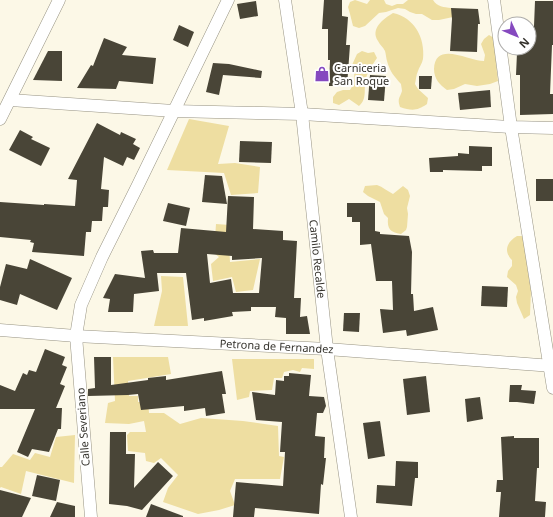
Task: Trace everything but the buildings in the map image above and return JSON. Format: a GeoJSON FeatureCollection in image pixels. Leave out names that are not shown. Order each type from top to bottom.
{"type":"FeatureCollection","features":[{"type":"Feature","properties":{"kind":"street"},"geometry":{"type":"LineString","coordinates":[[0,119],[59,0]]}},
{"type":"Feature","properties":{"kind":"street","name":"Calle Severiano"},"geometry":{"type":"LineString","coordinates":[[90,517],[76,336],[81,305],[102,257],[228,0]]}},
{"type":"Feature","properties":{"kind":"street","name":"Camilo Recalde"},"geometry":{"type":"LineString","coordinates":[[285,0],[302,114],[327,349],[351,517]]}},
{"type":"Feature","properties":{"kind":"street"},"geometry":{"type":"LineString","coordinates":[[494,0],[511,127],[552,366],[553,388]]}},
{"type":"Feature","properties":{"kind":"street"},"geometry":{"type":"LineString","coordinates":[[10,100],[174,111],[302,114],[511,127],[553,128]]}},
{"type":"Feature","properties":{"kind":"street","name":"Petrona de Fernandez"},"geometry":{"type":"LineString","coordinates":[[0,330],[76,336],[327,349],[552,366]]}},
{"type":"Feature","properties":{"kind":"shaded area"},"geometry":{"type":"Polygon","coordinates":[[[355,0],[367,4],[370,0],[384,0],[386,4],[392,6],[403,4],[408,0],[433,0],[443,7],[451,8],[453,17],[432,20],[422,14],[416,14],[405,9],[398,8],[379,13],[365,26],[359,28],[353,26],[348,7],[350,2],[355,0]]]}},
{"type":"Feature","properties":{"kind":"shaded area"},"geometry":{"type":"Polygon","coordinates":[[[393,13],[407,19],[413,24],[422,44],[423,59],[417,73],[415,84],[418,89],[428,98],[427,104],[417,109],[411,110],[400,107],[399,100],[402,91],[401,84],[391,71],[385,51],[376,37],[377,28],[379,25],[385,18],[393,13]]]}},
{"type":"Feature","properties":{"kind":"shaded area"},"geometry":{"type":"Polygon","coordinates":[[[489,35],[494,38],[498,81],[477,86],[465,84],[454,89],[447,90],[442,86],[436,79],[434,73],[436,60],[440,56],[446,54],[454,54],[484,61],[485,55],[481,44],[489,35]]]}},
{"type":"Feature","properties":{"kind":"shaded area"},"geometry":{"type":"Polygon","coordinates":[[[362,51],[368,53],[374,52],[377,58],[367,75],[362,103],[359,106],[349,99],[339,105],[333,103],[333,97],[337,92],[350,90],[352,87],[354,72],[352,65],[357,54],[362,51]]]}},
{"type":"Feature","properties":{"kind":"shaded area"},"geometry":{"type":"Polygon","coordinates":[[[189,119],[229,126],[218,164],[235,163],[260,167],[258,193],[231,195],[224,173],[167,170],[189,119]]]}},
{"type":"Feature","properties":{"kind":"shaded area"},"geometry":{"type":"Polygon","coordinates":[[[377,185],[393,194],[403,186],[408,190],[410,196],[407,208],[407,227],[401,234],[390,229],[388,225],[388,218],[384,214],[380,202],[363,192],[365,186],[377,185]]]}},
{"type":"Feature","properties":{"kind":"shaded area"},"geometry":{"type":"Polygon","coordinates":[[[216,224],[230,225],[228,228],[230,262],[260,259],[253,290],[236,292],[232,277],[213,281],[211,264],[219,257],[214,253],[216,224]]]}},
{"type":"Feature","properties":{"kind":"shaded area"},"geometry":{"type":"Polygon","coordinates":[[[517,236],[523,236],[528,247],[527,265],[531,290],[530,315],[524,319],[517,303],[516,297],[518,291],[516,285],[507,277],[508,271],[512,266],[512,260],[509,257],[507,247],[517,236]]]}},
{"type":"Feature","properties":{"kind":"shaded area"},"geometry":{"type":"Polygon","coordinates":[[[161,276],[183,277],[188,326],[154,326],[162,291],[161,276]]]}},
{"type":"Feature","properties":{"kind":"shaded area"},"geometry":{"type":"Polygon","coordinates":[[[113,357],[168,357],[171,374],[128,381],[129,396],[138,396],[138,402],[148,402],[149,413],[164,413],[180,424],[201,418],[243,421],[278,426],[279,456],[284,457],[280,479],[235,479],[230,491],[235,505],[219,510],[198,514],[163,502],[168,488],[178,475],[161,458],[154,463],[146,461],[145,453],[128,451],[127,435],[130,432],[146,432],[144,421],[129,424],[105,423],[108,403],[115,401],[113,357]]]}},
{"type":"Feature","properties":{"kind":"shaded area"},"geometry":{"type":"Polygon","coordinates":[[[232,359],[314,359],[314,369],[302,368],[300,372],[293,370],[284,372],[282,378],[274,378],[272,390],[250,391],[249,397],[237,400],[232,359]]]}},
{"type":"Feature","properties":{"kind":"shaded area"},"geometry":{"type":"Polygon","coordinates":[[[75,435],[74,483],[26,471],[21,494],[1,487],[0,488],[0,467],[2,467],[13,454],[30,460],[35,453],[50,457],[56,437],[75,435]]]}},
{"type":"Feature","properties":{"kind":"place","name":"Carniceria San Roque"},"geometry":{"type":"Point","coordinates":[322,74]}}]}
